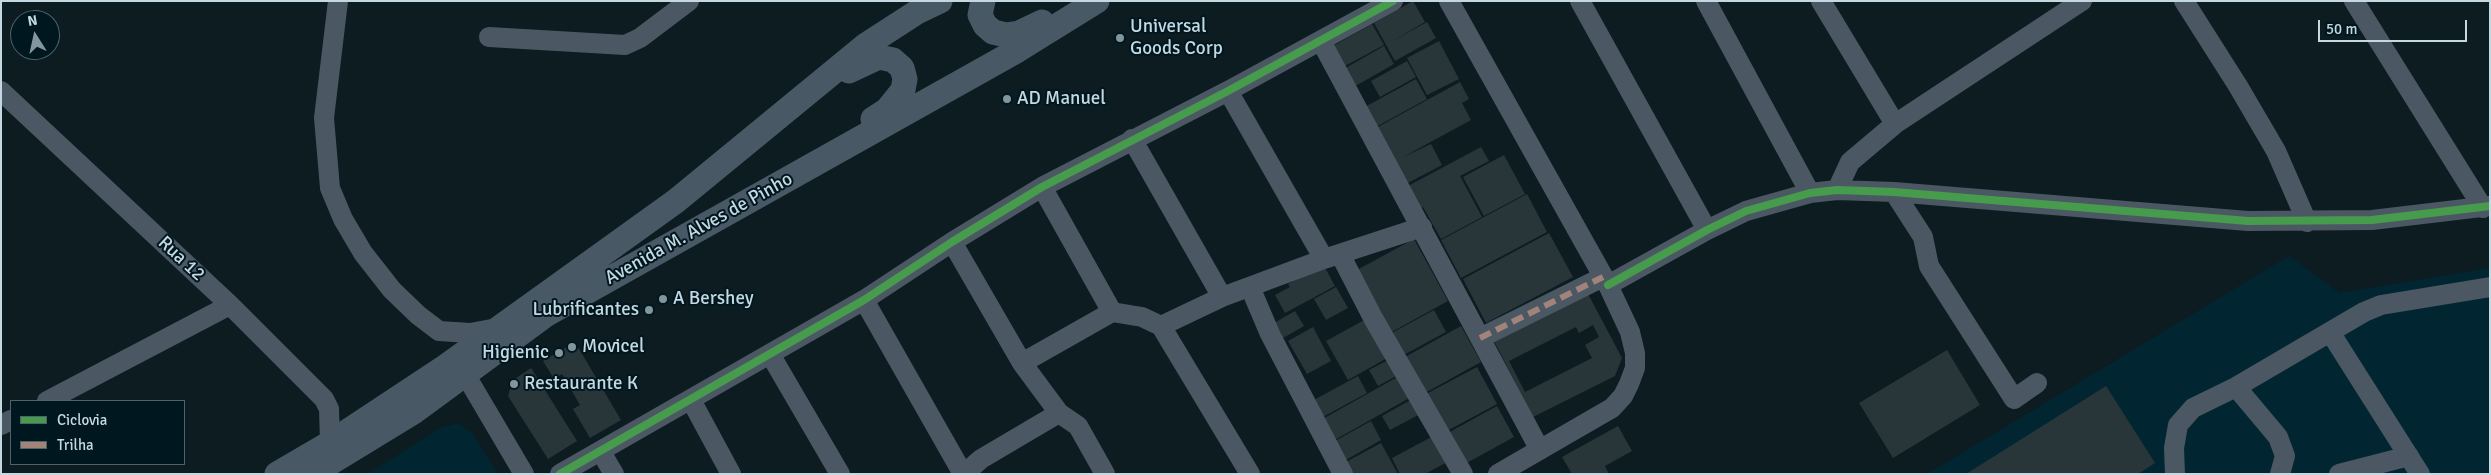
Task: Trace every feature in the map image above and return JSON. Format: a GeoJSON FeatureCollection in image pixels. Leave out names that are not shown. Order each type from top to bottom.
{"type":"FeatureCollection","features":[{"type":"Feature","properties":{"kind":"main road","name":"Avenida M. Alves de Pinho"},"geometry":{"type":"LineString","coordinates":[[278,474],[330,444],[445,367],[676,201],[866,45],[917,12],[940,1]]}},
{"type":"Feature","properties":{"kind":"main road"},"geometry":{"type":"LineString","coordinates":[[983,1],[980,15],[984,25],[994,32],[1006,35],[1019,33],[1084,1]]}},
{"type":"Feature","properties":{"kind":"main road","name":"Avenida M. Alves de Pinho"},"geometry":{"type":"LineString","coordinates":[[312,474],[415,410],[547,314],[1018,50],[1097,1]]}},
{"type":"Feature","properties":{"kind":"main road"},"geometry":{"type":"LineString","coordinates":[[752,140],[864,62],[879,57],[893,60],[902,68],[905,79],[903,90],[887,110],[774,186]]}},
{"type":"Feature","properties":{"kind":"street"},"geometry":{"type":"LineString","coordinates":[[338,1],[324,118],[330,188],[343,219],[363,253],[392,290],[439,331],[470,333],[499,328]]}},
{"type":"Feature","properties":{"kind":"street"},"geometry":{"type":"LineString","coordinates":[[489,36],[625,44],[640,38],[689,1]]}},
{"type":"Feature","properties":{"kind":"street"},"geometry":{"type":"LineString","coordinates":[[560,474],[864,300],[952,242],[1042,187],[1228,91],[1393,1]]}},
{"type":"Feature","properties":{"kind":"street"},"geometry":{"type":"LineString","coordinates":[[1449,1],[1605,281],[1630,332],[1635,353],[1635,368],[1630,384],[1623,396],[1612,408],[1498,474]]}},
{"type":"Feature","properties":{"kind":"street"},"geometry":{"type":"LineString","coordinates":[[1580,1],[1707,230]]}},
{"type":"Feature","properties":{"kind":"street"},"geometry":{"type":"LineString","coordinates":[[1706,1],[1810,193]]}},
{"type":"Feature","properties":{"kind":"street"},"geometry":{"type":"LineString","coordinates":[[1822,1],[1895,124]]}},
{"type":"Feature","properties":{"kind":"street"},"geometry":{"type":"LineString","coordinates":[[1837,190],[1850,162],[1895,124],[2082,1]]}},
{"type":"Feature","properties":{"kind":"street"},"geometry":{"type":"LineString","coordinates":[[2184,1],[2276,151],[2307,222]]}},
{"type":"Feature","properties":{"kind":"street"},"geometry":{"type":"LineString","coordinates":[[1480,338],[1605,281],[1746,212],[1810,193],[1837,190],[1894,192],[2248,221],[2372,220],[2486,207],[2354,1]]}},
{"type":"Feature","properties":{"kind":"street"},"geometry":{"type":"LineString","coordinates":[[1321,41],[1540,450]]}},
{"type":"Feature","properties":{"kind":"street","name":"Rua 12"},"geometry":{"type":"LineString","coordinates":[[1,91],[230,305],[324,399],[329,409],[330,444]]}},
{"type":"Feature","properties":{"kind":"street"},"geometry":{"type":"LineString","coordinates":[[1228,91],[1373,318],[1463,474]]}},
{"type":"Feature","properties":{"kind":"street"},"geometry":{"type":"LineString","coordinates":[[1132,139],[1222,297]]}},
{"type":"Feature","properties":{"kind":"street"},"geometry":{"type":"LineString","coordinates":[[1042,187],[1112,312]]}},
{"type":"Feature","properties":{"kind":"street"},"geometry":{"type":"LineString","coordinates":[[1894,192],[1923,237],[1929,266],[2014,399],[2037,383]]}},
{"type":"Feature","properties":{"kind":"street"},"geometry":{"type":"LineString","coordinates":[[1160,326],[1222,297],[1332,256],[1422,227]]}},
{"type":"Feature","properties":{"kind":"street"},"geometry":{"type":"LineString","coordinates":[[952,242],[1022,363],[1059,412],[1078,426],[1105,474]]}},
{"type":"Feature","properties":{"kind":"street"},"geometry":{"type":"LineString","coordinates":[[1250,287],[1270,334],[1343,474]]}},
{"type":"Feature","properties":{"kind":"street"},"geometry":{"type":"LineString","coordinates":[[2175,474],[2174,448],[2178,425],[2193,408],[2236,387],[2330,332],[2381,305],[2490,287]]}},
{"type":"Feature","properties":{"kind":"street"},"geometry":{"type":"LineString","coordinates":[[864,300],[964,474],[985,466],[1059,412]]}},
{"type":"Feature","properties":{"kind":"street"},"geometry":{"type":"LineString","coordinates":[[49,400],[230,305]]}},
{"type":"Feature","properties":{"kind":"street"},"geometry":{"type":"LineString","coordinates":[[1022,363],[1112,312],[1142,317],[1160,326],[1250,474]]}},
{"type":"Feature","properties":{"kind":"street"},"geometry":{"type":"LineString","coordinates":[[2330,332],[2420,474]]}},
{"type":"Feature","properties":{"kind":"street"},"geometry":{"type":"LineString","coordinates":[[770,354],[840,474]]}},
{"type":"Feature","properties":{"kind":"street"},"geometry":{"type":"LineString","coordinates":[[465,374],[524,474]]}},
{"type":"Feature","properties":{"kind":"street"},"geometry":{"type":"LineString","coordinates":[[2236,387],[2278,437],[2285,456],[2280,474]]}},
{"type":"Feature","properties":{"kind":"street"},"geometry":{"type":"LineString","coordinates":[[691,400],[731,474]]}},
{"type":"Feature","properties":{"kind":"street"},"geometry":{"type":"LineString","coordinates":[[601,452],[614,474]]}},
{"type":"Feature","properties":{"kind":"street"},"geometry":{"type":"LineString","coordinates":[[2339,474],[2409,456]]}},
{"type":"Feature","properties":{"kind":"shaded area"},"geometry":{"type":"Polygon","coordinates":[[[2289,256],[2340,293],[2490,268],[2490,474],[1927,474],[2289,256]]]}},
{"type":"Feature","properties":{"kind":"shaded area"},"geometry":{"type":"Polygon","coordinates":[[[458,423],[473,434],[498,474],[368,474],[440,428],[458,423]]]}},
{"type":"Feature","properties":{"kind":"building"},"geometry":{"type":"Polygon","coordinates":[[[1413,1],[1425,22],[1391,42],[1427,22],[1436,38],[1395,61],[1374,23],[1413,1]]]}},
{"type":"Feature","properties":{"kind":"building"},"geometry":{"type":"Polygon","coordinates":[[[1372,24],[1384,45],[1343,67],[1331,47],[1372,24]]]}},
{"type":"Feature","properties":{"kind":"building"},"geometry":{"type":"Polygon","coordinates":[[[1439,41],[1459,79],[1427,95],[1407,58],[1439,41]]]}},
{"type":"Feature","properties":{"kind":"building"},"geometry":{"type":"Polygon","coordinates":[[[1384,46],[1394,64],[1352,88],[1342,70],[1384,46]]]}},
{"type":"Feature","properties":{"kind":"building"},"geometry":{"type":"Polygon","coordinates":[[[1407,61],[1416,77],[1380,97],[1371,81],[1407,61]]]}},
{"type":"Feature","properties":{"kind":"building"},"geometry":{"type":"Polygon","coordinates":[[[1416,79],[1427,99],[1374,128],[1363,108],[1416,79]]]}},
{"type":"Feature","properties":{"kind":"building"},"geometry":{"type":"Polygon","coordinates":[[[1460,82],[1469,99],[1462,103],[1471,120],[1403,157],[1431,144],[1442,165],[1406,184],[1376,128],[1460,82]]]}},
{"type":"Feature","properties":{"kind":"building"},"geometry":{"type":"Polygon","coordinates":[[[1481,147],[1489,161],[1460,176],[1482,217],[1441,239],[1423,207],[1420,209],[1408,186],[1481,147]]]}},
{"type":"Feature","properties":{"kind":"building"},"geometry":{"type":"Polygon","coordinates":[[[1504,155],[1525,194],[1484,216],[1463,177],[1504,155]]]}},
{"type":"Feature","properties":{"kind":"building"},"geometry":{"type":"Polygon","coordinates":[[[1527,194],[1547,232],[1461,278],[1441,240],[1527,194]]]}},
{"type":"Feature","properties":{"kind":"building"},"geometry":{"type":"Polygon","coordinates":[[[1549,233],[1573,277],[1486,323],[1463,279],[1549,233]]]}},
{"type":"Feature","properties":{"kind":"building"},"geometry":{"type":"Polygon","coordinates":[[[1414,239],[1448,301],[1388,334],[1357,270],[1414,239]]]}},
{"type":"Feature","properties":{"kind":"building"},"geometry":{"type":"Polygon","coordinates":[[[1323,264],[1335,286],[1285,313],[1275,295],[1290,287],[1288,284],[1323,264]]]}},
{"type":"Feature","properties":{"kind":"building"},"geometry":{"type":"Polygon","coordinates":[[[1336,287],[1348,308],[1326,320],[1314,299],[1336,287]]]}},
{"type":"Feature","properties":{"kind":"building"},"geometry":{"type":"Polygon","coordinates":[[[1587,292],[1622,358],[1615,376],[1533,417],[1493,339],[1587,292]],[[1593,325],[1579,333],[1576,327],[1509,361],[1525,392],[1592,358],[1585,345],[1599,337],[1593,325]]]}},
{"type":"Feature","properties":{"kind":"building"},"geometry":{"type":"Polygon","coordinates":[[[1434,310],[1446,332],[1400,357],[1388,335],[1434,310]]]}},
{"type":"Feature","properties":{"kind":"building"},"geometry":{"type":"Polygon","coordinates":[[[1295,311],[1304,326],[1283,338],[1274,323],[1295,311]]]}},
{"type":"Feature","properties":{"kind":"building"},"geometry":{"type":"Polygon","coordinates":[[[1368,318],[1389,357],[1348,380],[1326,341],[1368,318]]]}},
{"type":"Feature","properties":{"kind":"building"},"geometry":{"type":"Polygon","coordinates":[[[1461,326],[1481,362],[1425,393],[1405,357],[1461,326]]]}},
{"type":"Feature","properties":{"kind":"building"},"geometry":{"type":"Polygon","coordinates":[[[1313,327],[1331,361],[1307,374],[1288,341],[1313,327]]]}},
{"type":"Feature","properties":{"kind":"building"},"geometry":{"type":"Polygon","coordinates":[[[575,342],[621,420],[590,438],[573,409],[580,405],[562,374],[554,379],[543,361],[575,342]]]}},
{"type":"Feature","properties":{"kind":"building"},"geometry":{"type":"Polygon","coordinates":[[[1947,350],[1980,405],[1893,458],[1859,403],[1947,350]]]}},
{"type":"Feature","properties":{"kind":"building"},"geometry":{"type":"Polygon","coordinates":[[[1392,358],[1400,374],[1378,386],[1369,370],[1392,358]]]}},
{"type":"Feature","properties":{"kind":"building"},"geometry":{"type":"Polygon","coordinates":[[[1477,367],[1497,404],[1447,431],[1426,394],[1477,367]]]}},
{"type":"Feature","properties":{"kind":"building"},"geometry":{"type":"Polygon","coordinates":[[[531,368],[577,441],[548,459],[508,396],[513,380],[531,368]]]}},
{"type":"Feature","properties":{"kind":"building"},"geometry":{"type":"Polygon","coordinates":[[[1401,375],[1413,396],[1331,442],[1319,421],[1401,375]]]}},
{"type":"Feature","properties":{"kind":"building"},"geometry":{"type":"Polygon","coordinates":[[[1358,376],[1367,393],[1321,418],[1312,401],[1358,376]]]}},
{"type":"Feature","properties":{"kind":"building"},"geometry":{"type":"Polygon","coordinates":[[[2106,386],[2155,463],[2138,474],[1966,474],[2106,386]]]}},
{"type":"Feature","properties":{"kind":"building"},"geometry":{"type":"Polygon","coordinates":[[[1416,397],[1424,412],[1390,430],[1382,416],[1416,397]]]}},
{"type":"Feature","properties":{"kind":"building"},"geometry":{"type":"Polygon","coordinates":[[[1497,406],[1514,437],[1463,465],[1446,434],[1497,406]]]}},
{"type":"Feature","properties":{"kind":"building"},"geometry":{"type":"Polygon","coordinates":[[[1371,421],[1381,440],[1344,461],[1333,442],[1371,421]]]}},
{"type":"Feature","properties":{"kind":"building"},"geometry":{"type":"Polygon","coordinates":[[[1618,426],[1632,451],[1605,466],[1609,474],[1572,474],[1562,457],[1618,426]]]}},
{"type":"Feature","properties":{"kind":"building"},"geometry":{"type":"Polygon","coordinates":[[[1437,434],[1451,460],[1425,474],[1400,474],[1392,458],[1437,434]]]}},
{"type":"Feature","properties":{"kind":"building"},"geometry":{"type":"Polygon","coordinates":[[[1381,443],[1398,474],[1350,474],[1344,463],[1381,443]]]}},
{"type":"Feature","properties":{"kind":"marked path"},"geometry":{"type":"LineString","coordinates":[[1480,338],[1603,277]]}},
{"type":"Feature","properties":{"kind":"cycle path"},"geometry":{"type":"LineString","coordinates":[[560,474],[864,300],[952,242],[1042,187],[1228,91],[1393,1]]}},
{"type":"Feature","properties":{"kind":"cycle path"},"geometry":{"type":"LineString","coordinates":[[1608,285],[1707,230],[1746,211],[1810,193],[1837,190],[1894,192],[2248,221],[2372,220],[2490,206]]}},
{"type":"Feature","properties":{"kind":"place","name":"Universal Goods Corp"},"geometry":{"type":"Point","coordinates":[1120,38]}},
{"type":"Feature","properties":{"kind":"place","name":"AD Manuel"},"geometry":{"type":"Point","coordinates":[1007,99]}},
{"type":"Feature","properties":{"kind":"place","name":"A Bershey"},"geometry":{"type":"Point","coordinates":[663,299]}},
{"type":"Feature","properties":{"kind":"place","name":"Lubrificantes"},"geometry":{"type":"Point","coordinates":[649,310]}},
{"type":"Feature","properties":{"kind":"place","name":"Movicel"},"geometry":{"type":"Point","coordinates":[572,347]}},
{"type":"Feature","properties":{"kind":"place","name":"Higienic"},"geometry":{"type":"Point","coordinates":[559,353]}},
{"type":"Feature","properties":{"kind":"place","name":"Restaurante K"},"geometry":{"type":"Point","coordinates":[514,384]}}]}
